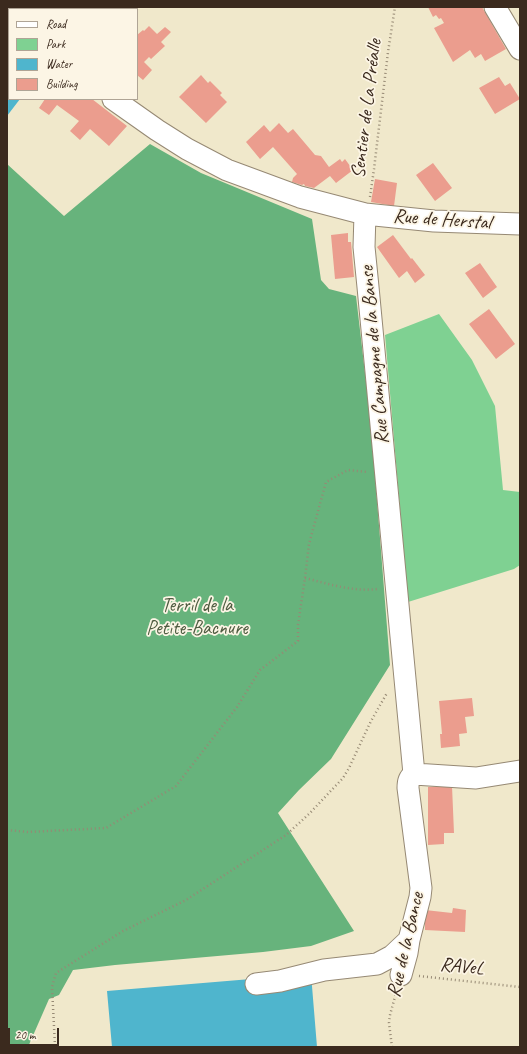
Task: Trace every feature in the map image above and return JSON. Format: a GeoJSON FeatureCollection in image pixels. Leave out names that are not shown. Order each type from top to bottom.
{"type":"FeatureCollection","features":[{"type":"Feature","properties":{"kind":"street"},"geometry":{"type":"LineString","coordinates":[[495,7],[520,49]]}},
{"type":"Feature","properties":{"kind":"street"},"geometry":{"type":"LineString","coordinates":[[114,100],[156,130],[187,149],[227,170],[300,197],[365,214]]}},
{"type":"Feature","properties":{"kind":"street","name":"Rue de Herstal"},"geometry":{"type":"LineString","coordinates":[[365,214],[434,221],[520,224]]}},
{"type":"Feature","properties":{"kind":"street","name":"Rue Campagne de la Banse"},"geometry":{"type":"LineString","coordinates":[[365,214],[364,247],[414,774]]}},
{"type":"Feature","properties":{"kind":"street"},"geometry":{"type":"LineString","coordinates":[[414,774],[476,778],[520,771]]}},
{"type":"Feature","properties":{"kind":"street","name":"Rue de la Bance"},"geometry":{"type":"LineString","coordinates":[[401,974],[421,888],[408,788],[408,781],[414,774]]}},
{"type":"Feature","properties":{"kind":"street"},"geometry":{"type":"LineString","coordinates":[[256,984],[280,981],[324,970],[377,964],[392,956],[409,940]]}},
{"type":"Feature","properties":{"kind":"path","name":"Sentier de La Préalle"},"geometry":{"type":"LineString","coordinates":[[365,214],[374,169],[395,7]]}},
{"type":"Feature","properties":{"kind":"path"},"geometry":{"type":"LineString","coordinates":[[7,830],[28,832],[106,828],[176,786],[237,707],[260,670],[298,641],[298,625],[309,544],[326,482],[348,470],[386,474]]}},
{"type":"Feature","properties":{"kind":"path"},"geometry":{"type":"LineString","coordinates":[[305,578],[357,590],[396,586]]}},
{"type":"Feature","properties":{"kind":"path"},"geometry":{"type":"LineString","coordinates":[[55,1046],[52,987],[56,973],[123,931],[186,900],[286,835],[309,814],[343,778],[371,721],[390,688],[404,670]]}},
{"type":"Feature","properties":{"kind":"path","name":"RAVeL"},"geometry":{"type":"LineString","coordinates":[[401,974],[520,986]]}},
{"type":"Feature","properties":{"kind":"path","name":"Rue de la Bance"},"geometry":{"type":"LineString","coordinates":[[392,1047],[390,1015],[401,974]]}},
{"type":"Feature","properties":{"kind":"green space","name":"Terril de la Petite-Bacnure"},"geometry":{"type":"Polygon","coordinates":[[[150,144],[201,173],[312,219],[321,280],[329,289],[356,296],[371,424],[390,665],[331,759],[278,813],[354,931],[311,946],[73,970],[59,995],[49,999],[28,1047],[7,1047],[7,164],[64,216],[150,144]]]}},
{"type":"Feature","properties":{"kind":"green space"},"geometry":{"type":"Polygon","coordinates":[[[439,314],[472,360],[495,406],[503,490],[520,492],[520,565],[514,569],[408,602],[385,335],[439,314]]]}},
{"type":"Feature","properties":{"kind":"water"},"geometry":{"type":"Polygon","coordinates":[[[8,72],[8,100],[19,100],[7,116],[8,72]]]}},
{"type":"Feature","properties":{"kind":"water"},"geometry":{"type":"Polygon","coordinates":[[[311,974],[317,1047],[112,1047],[107,991],[311,974]]]}},
{"type":"Feature","properties":{"kind":"building"},"geometry":{"type":"Polygon","coordinates":[[[428,7],[482,7],[506,49],[485,61],[481,54],[475,58],[470,50],[453,62],[434,28],[444,23],[441,18],[439,19],[436,15],[433,17],[428,7]]]}},
{"type":"Feature","properties":{"kind":"building"},"geometry":{"type":"Polygon","coordinates":[[[149,26],[157,34],[165,27],[171,32],[161,42],[165,46],[151,59],[149,57],[144,62],[152,70],[143,80],[138,76],[138,34],[143,30],[144,31],[149,26]]]}},
{"type":"Feature","properties":{"kind":"building"},"geometry":{"type":"Polygon","coordinates":[[[201,75],[208,83],[210,81],[222,93],[220,95],[227,102],[206,123],[179,97],[201,75]]]}},
{"type":"Feature","properties":{"kind":"building"},"geometry":{"type":"Polygon","coordinates":[[[499,77],[505,86],[510,83],[520,99],[495,114],[479,88],[499,77]]]}},
{"type":"Feature","properties":{"kind":"building"},"geometry":{"type":"Polygon","coordinates":[[[44,100],[93,100],[127,126],[109,146],[90,129],[80,140],[70,131],[79,121],[57,105],[49,115],[39,108],[44,100]]]}},
{"type":"Feature","properties":{"kind":"building"},"geometry":{"type":"Polygon","coordinates":[[[279,123],[288,133],[293,129],[315,155],[321,156],[329,167],[340,159],[342,162],[345,159],[353,170],[336,183],[330,176],[314,188],[305,186],[304,184],[302,185],[292,182],[293,178],[297,174],[273,147],[260,159],[246,142],[264,125],[270,132],[279,123]]]}},
{"type":"Feature","properties":{"kind":"building"},"geometry":{"type":"Polygon","coordinates":[[[433,163],[452,188],[435,201],[416,175],[433,163]]]}},
{"type":"Feature","properties":{"kind":"building"},"geometry":{"type":"Polygon","coordinates":[[[375,179],[397,183],[394,206],[371,202],[375,179]]]}},
{"type":"Feature","properties":{"kind":"building"},"geometry":{"type":"Polygon","coordinates":[[[348,233],[348,242],[351,242],[354,277],[335,279],[331,235],[348,233]]]}},
{"type":"Feature","properties":{"kind":"building"},"geometry":{"type":"Polygon","coordinates":[[[393,235],[425,275],[415,283],[407,271],[399,278],[377,247],[393,235]]]}},
{"type":"Feature","properties":{"kind":"building"},"geometry":{"type":"Polygon","coordinates":[[[480,263],[497,287],[483,298],[465,273],[480,263]]]}},
{"type":"Feature","properties":{"kind":"building"},"geometry":{"type":"Polygon","coordinates":[[[489,309],[515,344],[496,359],[469,324],[489,309]]]}},
{"type":"Feature","properties":{"kind":"building"},"geometry":{"type":"Polygon","coordinates":[[[472,698],[474,716],[465,717],[467,733],[459,734],[460,746],[441,748],[440,734],[442,734],[439,701],[472,698]]]}},
{"type":"Feature","properties":{"kind":"building"},"geometry":{"type":"Polygon","coordinates":[[[452,786],[454,833],[444,833],[444,844],[428,845],[428,787],[452,786]]]}},
{"type":"Feature","properties":{"kind":"building"},"geometry":{"type":"Polygon","coordinates":[[[453,908],[466,910],[465,932],[425,930],[425,910],[452,913],[453,908]]]}}]}
